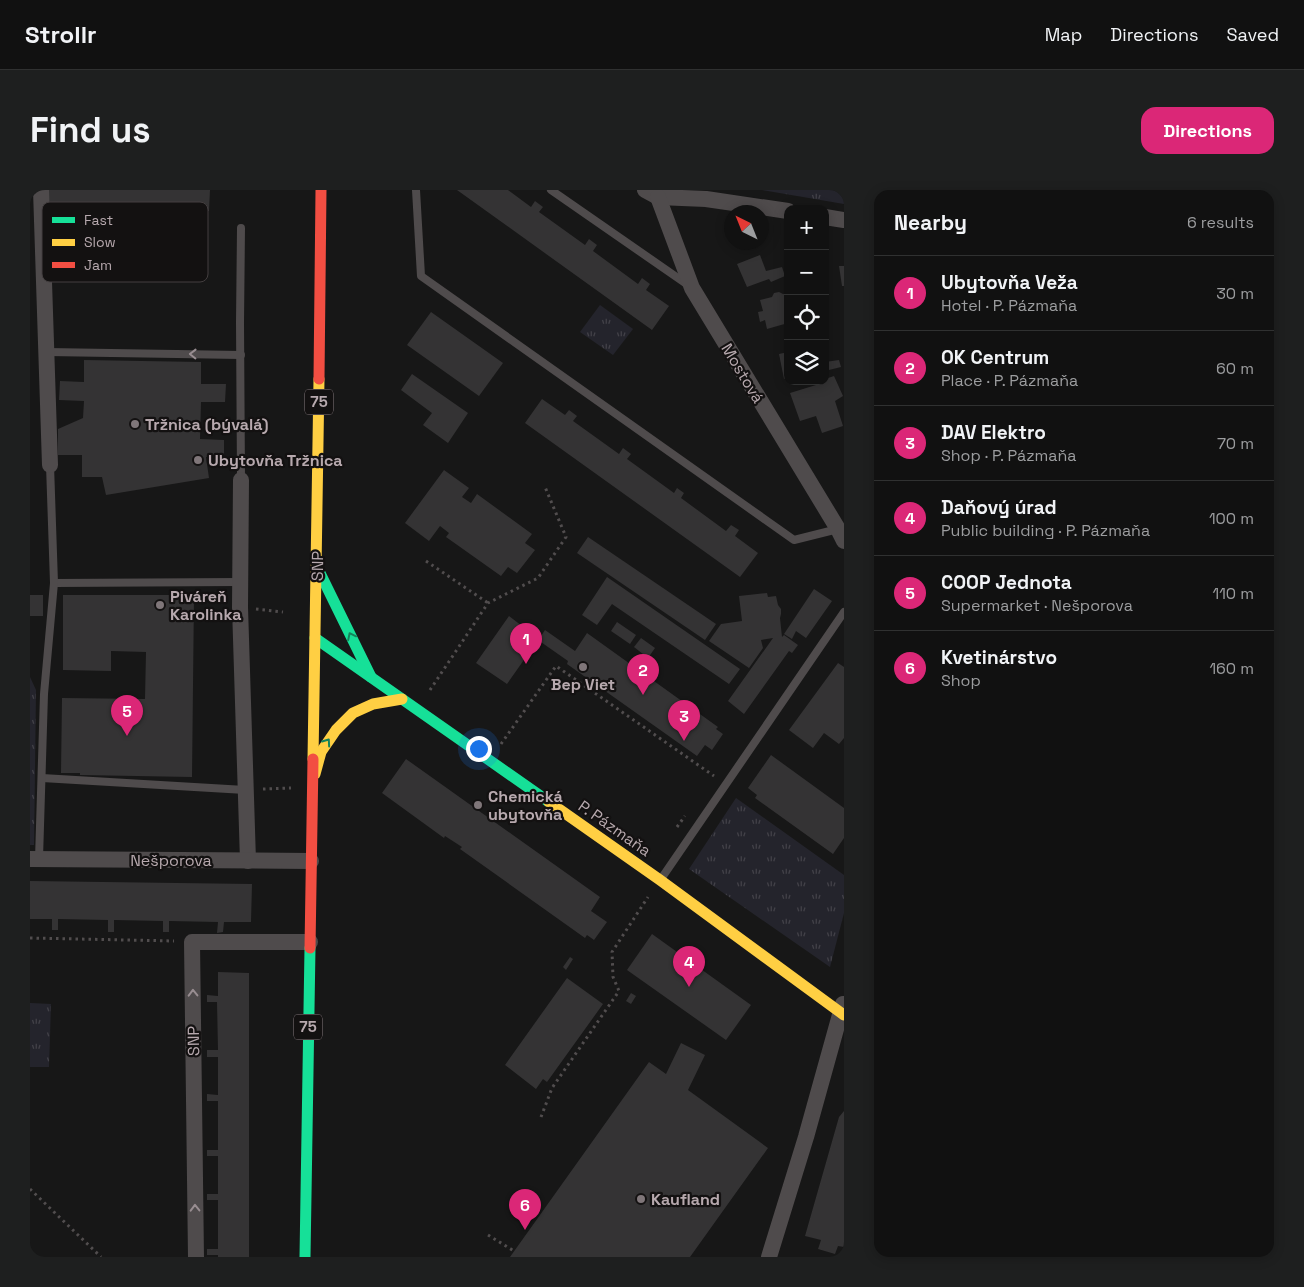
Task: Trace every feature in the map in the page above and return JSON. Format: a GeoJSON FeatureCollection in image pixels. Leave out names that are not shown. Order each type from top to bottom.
{"type":"FeatureCollection","features":[{"type":"Feature","properties":{"kind":"main road","name":"SNP"},"geometry":{"type":"LineString","coordinates":[[305,1257],[317,567],[321,190]]}},
{"type":"Feature","properties":{"kind":"main road"},"geometry":{"type":"LineString","coordinates":[[317,567],[373,680]]}},
{"type":"Feature","properties":{"kind":"main road","name":"P. Pázmaňa"},"geometry":{"type":"LineString","coordinates":[[315,638],[843,1010]]}},
{"type":"Feature","properties":{"kind":"main road"},"geometry":{"type":"LineString","coordinates":[[312,788],[321,752],[336,730],[354,713],[373,704],[402,700]]}},
{"type":"Feature","properties":{"kind":"street"},"geometry":{"type":"LineString","coordinates":[[41,190],[42,222]]}},
{"type":"Feature","properties":{"kind":"street"},"geometry":{"type":"LineString","coordinates":[[654,192],[784,210]]}},
{"type":"Feature","properties":{"kind":"street","name":"Mostová"},"geometry":{"type":"LineString","coordinates":[[654,192],[692,288],[841,535]]}},
{"type":"Feature","properties":{"kind":"street"},"geometry":{"type":"LineString","coordinates":[[829,218],[844,220]]}},
{"type":"Feature","properties":{"kind":"street"},"geometry":{"type":"LineString","coordinates":[[44,282],[50,465]]}},
{"type":"Feature","properties":{"kind":"street"},"geometry":{"type":"LineString","coordinates":[[242,480],[240,607],[244,790],[248,861]]}},
{"type":"Feature","properties":{"kind":"street","name":"Nešporova"},"geometry":{"type":"LineString","coordinates":[[35,859],[311,861]]}},
{"type":"Feature","properties":{"kind":"street"},"geometry":{"type":"LineString","coordinates":[[192,942],[310,942]]}},
{"type":"Feature","properties":{"kind":"street","name":"SNP"},"geometry":{"type":"LineString","coordinates":[[192,942],[196,1257]]}},
{"type":"Feature","properties":{"kind":"street"},"geometry":{"type":"LineString","coordinates":[[769,1257],[843,1010]]}},
{"type":"Feature","properties":{"kind":"lane"},"geometry":{"type":"LineString","coordinates":[[416,190],[421,276],[794,540],[841,535]]}},
{"type":"Feature","properties":{"kind":"lane"},"geometry":{"type":"LineString","coordinates":[[551,190],[692,288]]}},
{"type":"Feature","properties":{"kind":"lane"},"geometry":{"type":"LineString","coordinates":[[241,228],[242,480]]}},
{"type":"Feature","properties":{"kind":"lane"},"geometry":{"type":"LineString","coordinates":[[46,352],[241,355]]}},
{"type":"Feature","properties":{"kind":"lane"},"geometry":{"type":"LineString","coordinates":[[35,859],[42,778],[44,694],[54,583],[50,465]]}},
{"type":"Feature","properties":{"kind":"lane"},"geometry":{"type":"LineString","coordinates":[[54,583],[240,582]]}},
{"type":"Feature","properties":{"kind":"lane"},"geometry":{"type":"LineString","coordinates":[[660,880],[844,612]]}},
{"type":"Feature","properties":{"kind":"lane"},"geometry":{"type":"LineString","coordinates":[[42,778],[244,790]]}},
{"type":"Feature","properties":{"kind":"path"},"geometry":{"type":"LineString","coordinates":[[430,690],[488,603],[538,578],[566,537],[545,486]]}},
{"type":"Feature","properties":{"kind":"path"},"geometry":{"type":"LineString","coordinates":[[426,560],[488,603]]}},
{"type":"Feature","properties":{"kind":"path"},"geometry":{"type":"LineString","coordinates":[[240,607],[283,612]]}},
{"type":"Feature","properties":{"kind":"path"},"geometry":{"type":"LineString","coordinates":[[501,744],[556,666],[714,776]]}},
{"type":"Feature","properties":{"kind":"path"},"geometry":{"type":"LineString","coordinates":[[244,790],[296,788]]}},
{"type":"Feature","properties":{"kind":"path"},"geometry":{"type":"LineString","coordinates":[[541,1117],[552,1088],[619,991],[613,977],[612,952],[648,897]]}},
{"type":"Feature","properties":{"kind":"path"},"geometry":{"type":"LineString","coordinates":[[30,938],[192,942]]}},
{"type":"Feature","properties":{"kind":"path"},"geometry":{"type":"LineString","coordinates":[[30,1189],[101,1257]]}},
{"type":"Feature","properties":{"kind":"path"},"geometry":{"type":"LineString","coordinates":[[488,1235],[514,1251]]}},
{"type":"Feature","properties":{"kind":"green space"},"geometry":{"type":"Polygon","coordinates":[[[762,190],[844,190],[844,204],[762,190]]]}},
{"type":"Feature","properties":{"kind":"green space"},"geometry":{"type":"Polygon","coordinates":[[[600,305],[633,329],[613,355],[580,332],[600,305]]]}},
{"type":"Feature","properties":{"kind":"green space"},"geometry":{"type":"Polygon","coordinates":[[[30,677],[36,690],[34,845],[30,845],[30,677]]]}},
{"type":"Feature","properties":{"kind":"green space"},"geometry":{"type":"Polygon","coordinates":[[[736,798],[844,875],[844,913],[830,967],[689,869],[736,798]]]}},
{"type":"Feature","properties":{"kind":"green space"},"geometry":{"type":"Polygon","coordinates":[[[30,1003],[51,1004],[49,1067],[30,1067],[30,1003]]]}},
{"type":"Feature","properties":{"kind":"building"},"geometry":{"type":"Polygon","coordinates":[[[48,190],[210,190],[209,211],[208,202],[48,202],[48,190]]]}},
{"type":"Feature","properties":{"kind":"building"},"geometry":{"type":"Polygon","coordinates":[[[457,190],[508,190],[531,207],[535,201],[543,207],[539,212],[585,245],[589,239],[597,245],[593,251],[638,284],[642,278],[650,284],[646,290],[669,306],[652,330],[457,190]]]}},
{"type":"Feature","properties":{"kind":"building"},"geometry":{"type":"Polygon","coordinates":[[[760,255],[766,271],[782,267],[784,276],[771,282],[769,279],[747,287],[737,264],[760,255]]]}},
{"type":"Feature","properties":{"kind":"building"},"geometry":{"type":"Polygon","coordinates":[[[839,266],[844,266],[844,286],[842,286],[839,266]]]}},
{"type":"Feature","properties":{"kind":"building"},"geometry":{"type":"Polygon","coordinates":[[[774,293],[784,294],[784,324],[767,329],[765,320],[760,322],[758,312],[763,311],[760,300],[772,297],[774,293]]]}},
{"type":"Feature","properties":{"kind":"building"},"geometry":{"type":"Polygon","coordinates":[[[431,312],[503,363],[479,396],[407,345],[431,312]]]}},
{"type":"Feature","properties":{"kind":"building"},"geometry":{"type":"Polygon","coordinates":[[[784,353],[784,379],[779,354],[784,353]]]}},
{"type":"Feature","properties":{"kind":"building","name":"Tržnica (bývalá)"},"geometry":{"type":"Polygon","coordinates":[[[84,360],[201,362],[201,384],[226,384],[225,402],[201,402],[200,439],[224,440],[224,457],[206,457],[209,478],[106,495],[102,477],[82,477],[82,455],[58,455],[58,429],[83,418],[84,401],[59,400],[60,381],[84,382],[84,360]]]}},
{"type":"Feature","properties":{"kind":"building"},"geometry":{"type":"Polygon","coordinates":[[[839,360],[841,367],[829,370],[829,361],[839,360]]]}},
{"type":"Feature","properties":{"kind":"building"},"geometry":{"type":"Polygon","coordinates":[[[412,374],[468,413],[448,443],[423,425],[432,413],[401,390],[412,374]]]}},
{"type":"Feature","properties":{"kind":"building"},"geometry":{"type":"Polygon","coordinates":[[[834,376],[843,396],[835,401],[843,426],[822,433],[816,416],[800,421],[790,393],[816,385],[829,385],[829,378],[834,376]]]}},
{"type":"Feature","properties":{"kind":"building"},"geometry":{"type":"Polygon","coordinates":[[[542,399],[565,415],[569,410],[577,416],[573,421],[619,454],[623,448],[631,454],[627,459],[674,493],[677,488],[684,493],[681,498],[726,531],[731,525],[739,530],[735,536],[758,553],[740,577],[525,423],[542,399]]]}},
{"type":"Feature","properties":{"kind":"building"},"geometry":{"type":"Polygon","coordinates":[[[444,470],[469,488],[462,497],[471,503],[477,494],[532,534],[525,543],[535,550],[517,573],[508,567],[501,576],[446,537],[449,533],[440,526],[429,541],[405,523],[444,470]]]}},
{"type":"Feature","properties":{"kind":"building"},"geometry":{"type":"Polygon","coordinates":[[[588,537],[716,624],[705,640],[577,553],[588,537]]]}},
{"type":"Feature","properties":{"kind":"building"},"geometry":{"type":"Polygon","coordinates":[[[607,577],[740,669],[729,684],[612,604],[597,625],[582,615],[607,577]]]}},
{"type":"Feature","properties":{"kind":"building"},"geometry":{"type":"Polygon","coordinates":[[[814,589],[832,601],[806,638],[796,631],[792,639],[784,634],[814,589]]]}},
{"type":"Feature","properties":{"kind":"building"},"geometry":{"type":"Polygon","coordinates":[[[767,593],[768,597],[776,596],[781,609],[782,637],[784,635],[798,645],[792,653],[789,651],[744,714],[728,701],[773,638],[761,640],[763,648],[749,668],[709,641],[721,624],[742,621],[739,596],[767,593]]]}},
{"type":"Feature","properties":{"kind":"building"},"geometry":{"type":"Polygon","coordinates":[[[30,595],[43,595],[43,616],[30,616],[30,595]]]}},
{"type":"Feature","properties":{"kind":"building"},"geometry":{"type":"Polygon","coordinates":[[[63,595],[194,595],[192,777],[61,773],[62,698],[145,699],[146,652],[111,651],[111,671],[63,670],[63,595]]]}},
{"type":"Feature","properties":{"kind":"building"},"geometry":{"type":"Polygon","coordinates":[[[509,616],[539,639],[545,630],[575,651],[587,633],[718,727],[716,729],[723,734],[712,750],[705,745],[697,756],[567,664],[568,661],[538,640],[507,684],[476,663],[509,616]]]}},
{"type":"Feature","properties":{"kind":"building"},"geometry":{"type":"Polygon","coordinates":[[[617,622],[636,635],[630,644],[611,631],[617,622]]]}},
{"type":"Feature","properties":{"kind":"building"},"geometry":{"type":"Polygon","coordinates":[[[641,638],[655,648],[648,658],[634,647],[641,638]]]}},
{"type":"Feature","properties":{"kind":"building"},"geometry":{"type":"Polygon","coordinates":[[[838,663],[844,667],[844,738],[839,744],[824,733],[813,748],[789,730],[838,663]]]}},
{"type":"Feature","properties":{"kind":"building"},"geometry":{"type":"Polygon","coordinates":[[[771,755],[844,808],[844,838],[833,854],[755,798],[757,795],[748,788],[771,755]]]}},
{"type":"Feature","properties":{"kind":"building"},"geometry":{"type":"Polygon","coordinates":[[[406,759],[600,897],[591,911],[607,922],[594,940],[587,935],[585,938],[460,849],[462,847],[445,836],[444,838],[382,793],[406,759]]]}},
{"type":"Feature","properties":{"kind":"building"},"geometry":{"type":"Polygon","coordinates":[[[30,881],[252,884],[251,922],[224,922],[223,932],[217,933],[218,922],[169,921],[169,932],[163,932],[163,921],[114,920],[114,932],[108,932],[108,920],[58,919],[58,930],[52,930],[52,919],[30,919],[30,881]]]}},
{"type":"Feature","properties":{"kind":"building"},"geometry":{"type":"Polygon","coordinates":[[[652,934],[751,1005],[726,1040],[627,970],[652,934]]]}},
{"type":"Feature","properties":{"kind":"building"},"geometry":{"type":"Polygon","coordinates":[[[570,957],[573,959],[566,970],[563,967],[570,957]]]}},
{"type":"Feature","properties":{"kind":"building"},"geometry":{"type":"Polygon","coordinates":[[[218,972],[249,973],[249,1257],[207,1255],[207,1249],[218,1249],[218,1200],[207,1200],[207,1194],[218,1194],[218,1156],[207,1156],[207,1150],[218,1150],[218,1101],[207,1101],[207,1094],[218,1095],[218,1057],[207,1057],[207,1050],[218,1050],[217,1002],[207,1002],[207,995],[218,996],[218,972]]]}},
{"type":"Feature","properties":{"kind":"building"},"geometry":{"type":"Polygon","coordinates":[[[567,978],[603,1004],[547,1082],[543,1079],[536,1089],[505,1065],[567,978]]]}},
{"type":"Feature","properties":{"kind":"building"},"geometry":{"type":"Polygon","coordinates":[[[631,993],[636,996],[631,1004],[626,1001],[631,993]]]}},
{"type":"Feature","properties":{"kind":"building","name":"Kaufland"},"geometry":{"type":"Polygon","coordinates":[[[681,1043],[705,1055],[688,1090],[768,1148],[690,1257],[510,1257],[649,1062],[666,1074],[681,1043]]]}},
{"type":"Feature","properties":{"kind":"building"},"geometry":{"type":"Polygon","coordinates":[[[844,1111],[844,1247],[838,1246],[835,1254],[818,1249],[821,1240],[805,1236],[839,1117],[844,1111]]]}},
{"type":"Feature","properties":{"kind":"traffic: fast"},"geometry":{"type":"LineString","coordinates":[[317,567],[371,677]]}},
{"type":"Feature","properties":{"kind":"traffic: fast"},"geometry":{"type":"LineString","coordinates":[[315,638],[549,802]]}},
{"type":"Feature","properties":{"kind":"traffic: fast"},"geometry":{"type":"LineString","coordinates":[[305,1257],[310,948]]}},
{"type":"Feature","properties":{"kind":"traffic: slow"},"geometry":{"type":"LineString","coordinates":[[313,759],[319,379]]}},
{"type":"Feature","properties":{"kind":"traffic: slow"},"geometry":{"type":"LineString","coordinates":[[315,774],[321,752],[336,730],[353,713],[373,704],[402,699]]}},
{"type":"Feature","properties":{"kind":"traffic: slow"},"geometry":{"type":"LineString","coordinates":[[549,802],[660,880],[844,1015]]}},
{"type":"Feature","properties":{"kind":"traffic: jam"},"geometry":{"type":"LineString","coordinates":[[319,379],[321,190]]}},
{"type":"Feature","properties":{"kind":"traffic: jam"},"geometry":{"type":"LineString","coordinates":[[310,948],[313,759]]}},
{"type":"Feature","properties":{"kind":"place","name":"Tržnica (bývalá)"},"geometry":{"type":"Point","coordinates":[135,424]}},
{"type":"Feature","properties":{"kind":"place","name":"Ubytovňa Tržnica"},"geometry":{"type":"Point","coordinates":[198,460]}},
{"type":"Feature","properties":{"kind":"place","name":"Piváreň Karolinka"},"geometry":{"type":"Point","coordinates":[160,605]}},
{"type":"Feature","properties":{"kind":"place","name":"Ubytovňa Veža"},"geometry":{"type":"Point","coordinates":[526,664]}},
{"type":"Feature","properties":{"kind":"place","name":"Bep Viet"},"geometry":{"type":"Point","coordinates":[583,667]}},
{"type":"Feature","properties":{"kind":"place","name":"OK Centrum"},"geometry":{"type":"Point","coordinates":[643,695]}},
{"type":"Feature","properties":{"kind":"place","name":"COOP Jednota"},"geometry":{"type":"Point","coordinates":[127,736]}},
{"type":"Feature","properties":{"kind":"place","name":"DAV Elektro"},"geometry":{"type":"Point","coordinates":[684,741]}},
{"type":"Feature","properties":{"kind":"place","name":"Chemická ubytovňa"},"geometry":{"type":"Point","coordinates":[478,805]}},
{"type":"Feature","properties":{"kind":"place","name":"Daňový úrad"},"geometry":{"type":"Point","coordinates":[689,987]}},
{"type":"Feature","properties":{"kind":"place","name":"Kaufland"},"geometry":{"type":"Point","coordinates":[641,1199]}},
{"type":"Feature","properties":{"kind":"place","name":"Kvetinárstvo"},"geometry":{"type":"Point","coordinates":[525,1230]}}]}
